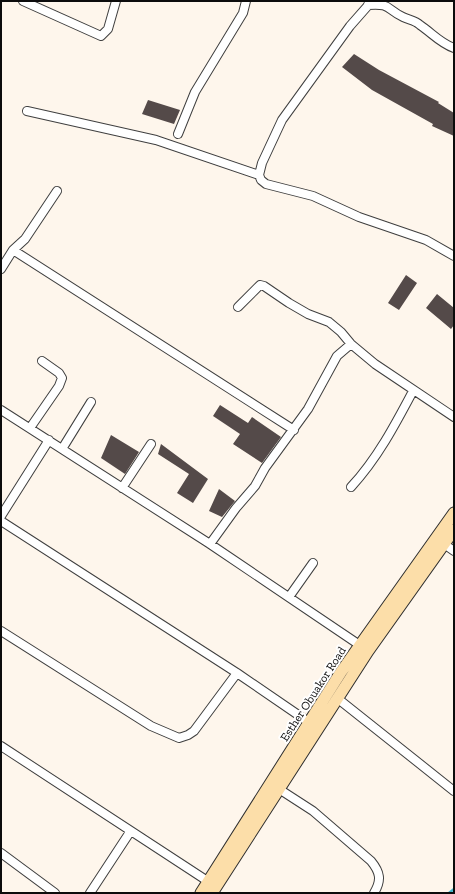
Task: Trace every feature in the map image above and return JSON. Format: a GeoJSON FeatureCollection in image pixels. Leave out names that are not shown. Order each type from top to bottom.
{"type":"FeatureCollection","features":[{"type":"Feature","properties":{"kind":"street"},"geometry":{"type":"LineString","coordinates":[[23,1],[101,36],[108,29],[116,1]]}},
{"type":"Feature","properties":{"kind":"street"},"geometry":{"type":"LineString","coordinates":[[178,134],[195,92],[243,13],[246,1]]}},
{"type":"Feature","properties":{"kind":"street"},"geometry":{"type":"LineString","coordinates":[[454,48],[441,42],[412,19],[403,17],[387,3],[370,3],[350,26],[282,120],[262,163],[259,175],[261,180],[266,184],[313,196],[359,217],[426,240],[454,256]]}},
{"type":"Feature","properties":{"kind":"street"},"geometry":{"type":"LineString","coordinates":[[27,112],[156,140],[259,175]]}},
{"type":"Feature","properties":{"kind":"street"},"geometry":{"type":"LineString","coordinates":[[1,269],[13,250],[25,239],[57,191]]}},
{"type":"Feature","properties":{"kind":"street"},"geometry":{"type":"LineString","coordinates":[[13,250],[294,430]]}},
{"type":"Feature","properties":{"kind":"street"},"geometry":{"type":"LineString","coordinates":[[238,307],[260,285],[264,286],[308,314],[329,322],[341,332],[351,344],[413,391],[454,417]]}},
{"type":"Feature","properties":{"kind":"street"},"geometry":{"type":"LineString","coordinates":[[210,544],[236,508],[255,486],[265,468],[294,430],[308,409],[337,356],[351,344]]}},
{"type":"Feature","properties":{"kind":"street"},"geometry":{"type":"LineString","coordinates":[[30,428],[59,386],[62,378],[59,373],[42,361]]}},
{"type":"Feature","properties":{"kind":"street"},"geometry":{"type":"LineString","coordinates":[[351,487],[368,467],[388,437],[413,391]]}},
{"type":"Feature","properties":{"kind":"street"},"geometry":{"type":"LineString","coordinates":[[62,449],[91,402]]}},
{"type":"Feature","properties":{"kind":"street"},"geometry":{"type":"LineString","coordinates":[[1,410],[210,544],[364,648]]}},
{"type":"Feature","properties":{"kind":"street"},"geometry":{"type":"LineString","coordinates":[[1,516],[49,440]]}},
{"type":"Feature","properties":{"kind":"street"},"geometry":{"type":"LineString","coordinates":[[122,488],[151,444]]}},
{"type":"Feature","properties":{"kind":"street","name":"Esther Obuakor Road"},"geometry":{"type":"LineString","coordinates":[[212,893],[337,698],[364,648],[454,513]]}},
{"type":"Feature","properties":{"kind":"street"},"geometry":{"type":"LineString","coordinates":[[1,521],[237,673],[310,722]]}},
{"type":"Feature","properties":{"kind":"street","name":"Esther Obuakor Road"},"geometry":{"type":"LineString","coordinates":[[201,893],[310,722],[454,530]]}},
{"type":"Feature","properties":{"kind":"street"},"geometry":{"type":"LineString","coordinates":[[444,544],[454,551]]}},
{"type":"Feature","properties":{"kind":"street"},"geometry":{"type":"LineString","coordinates":[[289,597],[313,563]]}},
{"type":"Feature","properties":{"kind":"street"},"geometry":{"type":"LineString","coordinates":[[1,632],[151,726],[180,738],[194,731],[237,673]]}},
{"type":"Feature","properties":{"kind":"street"},"geometry":{"type":"LineString","coordinates":[[337,698],[452,786]]}},
{"type":"Feature","properties":{"kind":"street"},"geometry":{"type":"LineString","coordinates":[[1,746],[130,832],[209,882]]}},
{"type":"Feature","properties":{"kind":"street"},"geometry":{"type":"LineString","coordinates":[[279,789],[313,811],[371,861],[378,870],[380,878],[374,893]]}},
{"type":"Feature","properties":{"kind":"street"},"geometry":{"type":"LineString","coordinates":[[90,893],[130,832]]}},
{"type":"Feature","properties":{"kind":"street"},"geometry":{"type":"LineString","coordinates":[[1,852],[55,893]]}},
{"type":"Feature","properties":{"kind":"building"},"geometry":{"type":"Polygon","coordinates":[[[354,54],[379,70],[439,102],[438,103],[454,113],[454,136],[432,126],[433,124],[372,90],[342,67],[354,54]]]}},
{"type":"Feature","properties":{"kind":"building"},"geometry":{"type":"Polygon","coordinates":[[[148,100],[180,110],[174,124],[142,114],[148,100]]]}},
{"type":"Feature","properties":{"kind":"building"},"geometry":{"type":"Polygon","coordinates":[[[406,275],[417,283],[399,310],[388,303],[406,275]]]}},
{"type":"Feature","properties":{"kind":"building"},"geometry":{"type":"Polygon","coordinates":[[[437,294],[454,308],[454,325],[451,329],[426,308],[437,294]]]}},
{"type":"Feature","properties":{"kind":"building"},"geometry":{"type":"Polygon","coordinates":[[[220,405],[248,423],[252,417],[281,437],[262,463],[233,444],[240,434],[213,416],[220,405]]]}},
{"type":"Feature","properties":{"kind":"building"},"geometry":{"type":"Polygon","coordinates":[[[111,435],[139,452],[125,474],[101,458],[111,435]]]}},
{"type":"Feature","properties":{"kind":"building"},"geometry":{"type":"Polygon","coordinates":[[[161,444],[208,479],[193,503],[177,493],[189,474],[158,454],[161,444]]]}},
{"type":"Feature","properties":{"kind":"building"},"geometry":{"type":"Polygon","coordinates":[[[219,489],[235,501],[222,517],[209,511],[219,489]]]}},
{"type":"Feature","properties":{"kind":"waterway"},"geometry":{"type":"LineString","coordinates":[[449,893],[454,889]]}}]}
